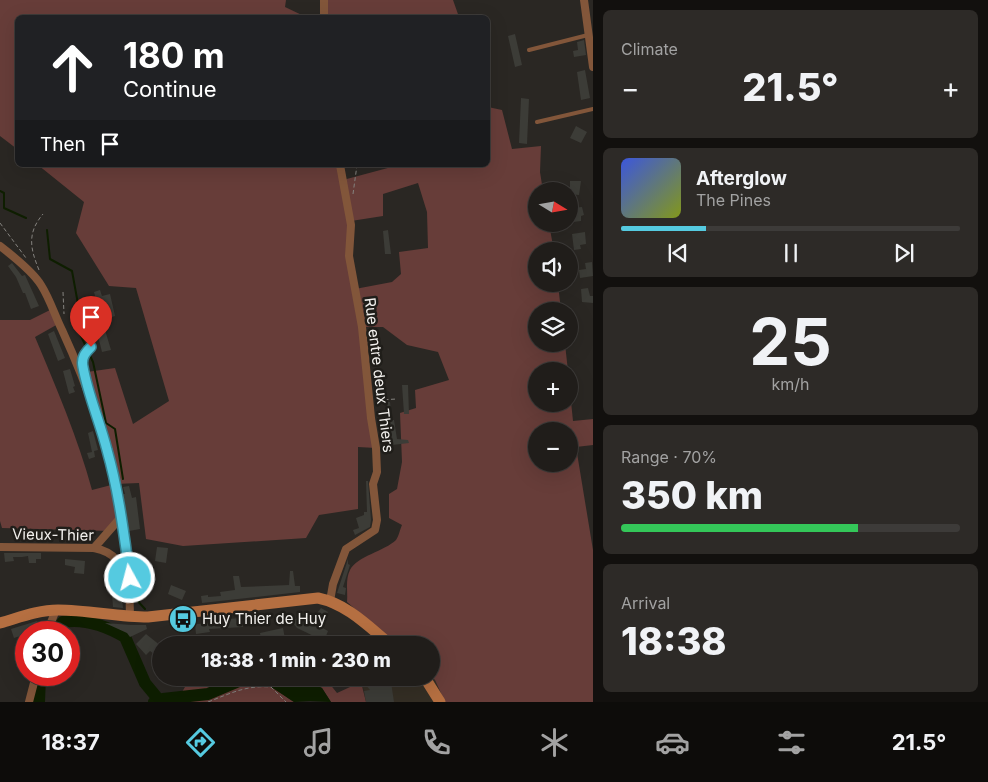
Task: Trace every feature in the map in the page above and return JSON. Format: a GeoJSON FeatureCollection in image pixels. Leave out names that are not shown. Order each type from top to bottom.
{"type":"FeatureCollection","features":[{"type":"Feature","properties":{"kind":"main road"},"geometry":{"type":"LineString","coordinates":[[0,623],[56,610],[148,617],[318,598],[345,608],[379,636]]}},
{"type":"Feature","properties":{"kind":"main road"},"geometry":{"type":"LineString","coordinates":[[430,686],[440,702]]}},
{"type":"Feature","properties":{"kind":"street"},"geometry":{"type":"LineString","coordinates":[[324,0],[324,15]]}},
{"type":"Feature","properties":{"kind":"street"},"geometry":{"type":"LineString","coordinates":[[584,0],[590,13],[588,35],[593,67]]}},
{"type":"Feature","properties":{"kind":"street","name":"Rue entre deux Thiers"},"geometry":{"type":"LineString","coordinates":[[330,601],[333,584],[346,549],[375,530],[377,520],[373,484],[377,472],[376,448],[362,327],[349,256],[351,225],[340,167]]}},
{"type":"Feature","properties":{"kind":"street"},"geometry":{"type":"LineString","coordinates":[[0,246],[23,265],[40,283],[74,357],[108,450],[122,516],[130,578],[130,617]]}},
{"type":"Feature","properties":{"kind":"street"},"geometry":{"type":"LineString","coordinates":[[94,548],[122,516]]}},
{"type":"Feature","properties":{"kind":"street","name":"Vieux-Thier"},"geometry":{"type":"LineString","coordinates":[[0,547],[94,548],[106,550],[122,568],[126,595],[130,598]]}},
{"type":"Feature","properties":{"kind":"street"},"geometry":{"type":"LineString","coordinates":[[52,621],[56,610]]}},
{"type":"Feature","properties":{"kind":"street"},"geometry":{"type":"LineString","coordinates":[[29,702],[33,686]]}},
{"type":"Feature","properties":{"kind":"lane"},"geometry":{"type":"LineString","coordinates":[[529,50],[588,35]]}},
{"type":"Feature","properties":{"kind":"lane"},"geometry":{"type":"LineString","coordinates":[[537,122],[593,110]]}},
{"type":"Feature","properties":{"kind":"lane"},"geometry":{"type":"LineString","coordinates":[[88,394],[82,365],[85,354],[91,347]]}},
{"type":"Feature","properties":{"kind":"path"},"geometry":{"type":"LineString","coordinates":[[353,195],[357,167]]}},
{"type":"Feature","properties":{"kind":"path"},"geometry":{"type":"LineString","coordinates":[[40,283],[41,275],[32,246],[32,229],[43,214]]}},
{"type":"Feature","properties":{"kind":"path"},"geometry":{"type":"LineString","coordinates":[[0,224],[27,258]]}},
{"type":"Feature","properties":{"kind":"path"},"geometry":{"type":"LineString","coordinates":[[62,332],[64,330],[63,292]]}},
{"type":"Feature","properties":{"kind":"path"},"geometry":{"type":"LineString","coordinates":[[91,304],[91,347]]}},
{"type":"Feature","properties":{"kind":"path"},"geometry":{"type":"LineString","coordinates":[[369,400],[397,399]]}},
{"type":"Feature","properties":{"kind":"path"},"geometry":{"type":"LineString","coordinates":[[208,702],[243,688],[259,686],[271,687],[286,702]]}},
{"type":"Feature","properties":{"kind":"shaded area"},"geometry":{"type":"Polygon","coordinates":[[[0,0],[286,0],[285,7],[302,15],[15,15],[15,147],[0,136],[0,0]]]}},
{"type":"Feature","properties":{"kind":"shaded area"},"geometry":{"type":"Polygon","coordinates":[[[324,0],[453,0],[458,15],[324,15],[324,0]]]}},
{"type":"Feature","properties":{"kind":"shaded area"},"geometry":{"type":"Polygon","coordinates":[[[490,107],[502,110],[512,149],[541,146],[542,182],[528,182],[528,232],[550,232],[552,242],[528,242],[528,292],[559,292],[560,302],[528,302],[528,352],[566,352],[567,362],[528,362],[528,412],[572,412],[573,421],[593,419],[593,445],[578,447],[578,422],[528,422],[528,472],[578,472],[578,459],[593,550],[593,702],[445,702],[438,686],[440,686],[440,636],[387,636],[347,602],[350,570],[365,557],[396,540],[402,525],[389,518],[389,494],[397,489],[402,462],[400,413],[416,408],[415,390],[449,380],[438,352],[407,345],[383,327],[362,327],[376,448],[358,447],[358,509],[319,515],[306,538],[183,546],[146,539],[139,483],[115,484],[80,373],[115,368],[133,424],[169,401],[136,288],[109,286],[76,233],[84,202],[40,167],[340,167],[343,180],[392,167],[490,167],[490,107]],[[418,183],[383,194],[383,216],[351,221],[349,256],[355,289],[392,282],[401,274],[399,252],[428,248],[427,212],[418,183]]]}},
{"type":"Feature","properties":{"kind":"shaded area"},"geometry":{"type":"Polygon","coordinates":[[[52,309],[58,324],[35,337],[59,394],[92,490],[115,484],[122,516],[110,531],[2,528],[0,521],[0,320],[30,320],[52,309]]]}},
{"type":"Feature","properties":{"kind":"shaded area"},"geometry":{"type":"Polygon","coordinates":[[[186,686],[271,686],[294,702],[176,702],[186,686]]]}},
{"type":"Feature","properties":{"kind":"shaded area"},"geometry":{"type":"Polygon","coordinates":[[[269,686],[318,686],[322,688],[331,702],[294,702],[269,686]]]}},
{"type":"Feature","properties":{"kind":"shaded area"},"geometry":{"type":"Polygon","coordinates":[[[318,686],[331,686],[337,693],[352,686],[362,686],[366,702],[331,702],[322,688],[318,686]]]}},
{"type":"Feature","properties":{"kind":"shaded area"},"geometry":{"type":"Polygon","coordinates":[[[363,686],[438,686],[445,702],[366,702],[363,686]]]}},
{"type":"Feature","properties":{"kind":"building"},"geometry":{"type":"Polygon","coordinates":[[[515,34],[522,65],[515,67],[508,36],[515,34]]]}},
{"type":"Feature","properties":{"kind":"building"},"geometry":{"type":"Polygon","coordinates":[[[584,40],[586,55],[574,57],[573,51],[578,50],[577,42],[584,40]]]}},
{"type":"Feature","properties":{"kind":"building"},"geometry":{"type":"Polygon","coordinates":[[[585,70],[590,98],[581,100],[577,72],[585,70]]]}},
{"type":"Feature","properties":{"kind":"building"},"geometry":{"type":"Polygon","coordinates":[[[521,98],[529,99],[527,144],[519,143],[521,98]]]}},
{"type":"Feature","properties":{"kind":"building"},"geometry":{"type":"Polygon","coordinates":[[[576,126],[587,132],[581,143],[570,138],[576,126]]]}},
{"type":"Feature","properties":{"kind":"building"},"geometry":{"type":"Polygon","coordinates":[[[581,181],[579,195],[578,182],[570,182],[581,181]]]}},
{"type":"Feature","properties":{"kind":"building"},"geometry":{"type":"Polygon","coordinates":[[[578,207],[582,207],[584,215],[581,216],[581,221],[578,221],[578,207]]]}},
{"type":"Feature","properties":{"kind":"building"},"geometry":{"type":"Polygon","coordinates":[[[388,230],[391,254],[385,254],[383,231],[388,230]]]}},
{"type":"Feature","properties":{"kind":"building"},"geometry":{"type":"Polygon","coordinates":[[[585,232],[586,244],[580,245],[581,249],[578,249],[578,242],[573,242],[572,234],[585,232]]]}},
{"type":"Feature","properties":{"kind":"building"},"geometry":{"type":"Polygon","coordinates":[[[592,262],[593,276],[580,278],[579,270],[586,269],[585,263],[592,262]]]}},
{"type":"Feature","properties":{"kind":"building"},"geometry":{"type":"Polygon","coordinates":[[[12,263],[22,276],[25,275],[39,306],[31,309],[25,293],[23,293],[16,277],[8,266],[12,263]]]}},
{"type":"Feature","properties":{"kind":"building"},"geometry":{"type":"Polygon","coordinates":[[[588,288],[590,296],[593,296],[593,303],[582,302],[581,289],[588,288]]]}},
{"type":"Feature","properties":{"kind":"building"},"geometry":{"type":"Polygon","coordinates":[[[100,290],[102,296],[110,294],[115,316],[102,320],[94,292],[100,290]]]}},
{"type":"Feature","properties":{"kind":"building"},"geometry":{"type":"Polygon","coordinates":[[[105,330],[111,350],[102,352],[97,332],[105,330]]]}},
{"type":"Feature","properties":{"kind":"building"},"geometry":{"type":"Polygon","coordinates":[[[54,331],[65,358],[58,361],[48,334],[54,331]]]}},
{"type":"Feature","properties":{"kind":"building"},"geometry":{"type":"Polygon","coordinates":[[[70,369],[75,392],[69,394],[63,371],[70,369]]]}},
{"type":"Feature","properties":{"kind":"building"},"geometry":{"type":"Polygon","coordinates":[[[402,385],[408,385],[409,414],[404,414],[402,385]]]}},
{"type":"Feature","properties":{"kind":"building"},"geometry":{"type":"Polygon","coordinates":[[[388,402],[390,402],[397,439],[408,440],[409,443],[392,445],[386,416],[388,402]]]}},
{"type":"Feature","properties":{"kind":"building"},"geometry":{"type":"Polygon","coordinates":[[[93,431],[98,450],[94,451],[95,457],[89,459],[87,453],[92,452],[88,433],[93,431]]]}},
{"type":"Feature","properties":{"kind":"building"},"geometry":{"type":"Polygon","coordinates":[[[366,481],[368,481],[370,527],[355,535],[353,530],[359,528],[356,518],[367,512],[366,481]]]}},
{"type":"Feature","properties":{"kind":"building"},"geometry":{"type":"Polygon","coordinates":[[[129,486],[132,498],[136,497],[140,529],[129,531],[123,487],[129,486]]]}},
{"type":"Feature","properties":{"kind":"building"},"geometry":{"type":"Polygon","coordinates":[[[157,547],[168,548],[166,563],[155,561],[157,547]]]}},
{"type":"Feature","properties":{"kind":"building"},"geometry":{"type":"Polygon","coordinates":[[[4,553],[41,553],[41,559],[36,559],[36,563],[29,563],[28,556],[13,557],[14,561],[5,562],[4,553]]]}},
{"type":"Feature","properties":{"kind":"building"},"geometry":{"type":"Polygon","coordinates":[[[65,559],[85,561],[84,574],[74,573],[75,567],[65,565],[65,559]]]}},
{"type":"Feature","properties":{"kind":"building"},"geometry":{"type":"Polygon","coordinates":[[[348,559],[348,564],[350,565],[343,587],[346,588],[345,595],[337,593],[348,559]]]}},
{"type":"Feature","properties":{"kind":"building"},"geometry":{"type":"Polygon","coordinates":[[[290,571],[293,571],[295,586],[300,586],[300,592],[202,603],[201,596],[221,596],[220,592],[235,590],[233,576],[239,576],[241,587],[289,585],[290,571]]]}},
{"type":"Feature","properties":{"kind":"building"},"geometry":{"type":"Polygon","coordinates":[[[111,582],[118,582],[123,608],[113,607],[111,582]]]}},
{"type":"Feature","properties":{"kind":"building"},"geometry":{"type":"Polygon","coordinates":[[[171,585],[186,591],[182,600],[168,594],[171,585]]]}},
{"type":"Feature","properties":{"kind":"building"},"geometry":{"type":"Polygon","coordinates":[[[321,608],[328,612],[319,626],[328,631],[326,636],[314,636],[297,628],[292,622],[303,613],[311,621],[321,608]]]}},
{"type":"Feature","properties":{"kind":"building"},"geometry":{"type":"Polygon","coordinates":[[[242,618],[243,627],[209,629],[210,632],[196,634],[195,624],[212,623],[212,620],[242,618]]]}},
{"type":"Feature","properties":{"kind":"building"},"geometry":{"type":"Polygon","coordinates":[[[105,623],[146,625],[147,629],[130,637],[127,633],[105,623]]]}},
{"type":"Feature","properties":{"kind":"building"},"geometry":{"type":"Polygon","coordinates":[[[15,628],[15,638],[14,638],[11,629],[15,628]]]}},
{"type":"Feature","properties":{"kind":"building"},"geometry":{"type":"Polygon","coordinates":[[[283,628],[284,636],[260,636],[260,633],[283,628]]]}},
{"type":"Feature","properties":{"kind":"building"},"geometry":{"type":"Polygon","coordinates":[[[146,634],[152,639],[152,652],[150,651],[146,655],[136,644],[146,634]]]}},
{"type":"Feature","properties":{"kind":"building"},"geometry":{"type":"Polygon","coordinates":[[[367,686],[392,686],[394,702],[366,702],[364,691],[370,690],[367,686]]]}},
{"type":"Feature","properties":{"kind":"waterway"},"geometry":{"type":"LineString","coordinates":[[0,191],[4,193],[4,208],[26,218]]}},
{"type":"Feature","properties":{"kind":"waterway"},"geometry":{"type":"LineString","coordinates":[[47,230],[50,259],[72,271],[78,304],[76,325],[93,362],[106,423],[115,429],[123,479]]}},
{"type":"Feature","properties":{"kind":"waterway"},"geometry":{"type":"LineString","coordinates":[[131,561],[134,597],[145,609]]}},
{"type":"Feature","properties":{"kind":"waterway"},"geometry":{"type":"LineString","coordinates":[[80,621],[103,626],[125,637],[145,683],[159,700]]}},
{"type":"Feature","properties":{"kind":"waterway"},"geometry":{"type":"LineString","coordinates":[[39,702],[40,686]]}},
{"type":"Feature","properties":{"kind":"waterway"},"geometry":{"type":"LineString","coordinates":[[154,702],[163,699],[208,694],[227,686]]}},
{"type":"Feature","properties":{"kind":"place","name":"Huy Thier de Huy"},"geometry":{"type":"Point","coordinates":[183,619]}},
{"type":"Feature","properties":{"kind":"route"},"geometry":{"type":"LineString","coordinates":[[91,347],[83,356],[82,365],[88,386],[88,394],[108,450],[122,516],[130,578]]}}]}
